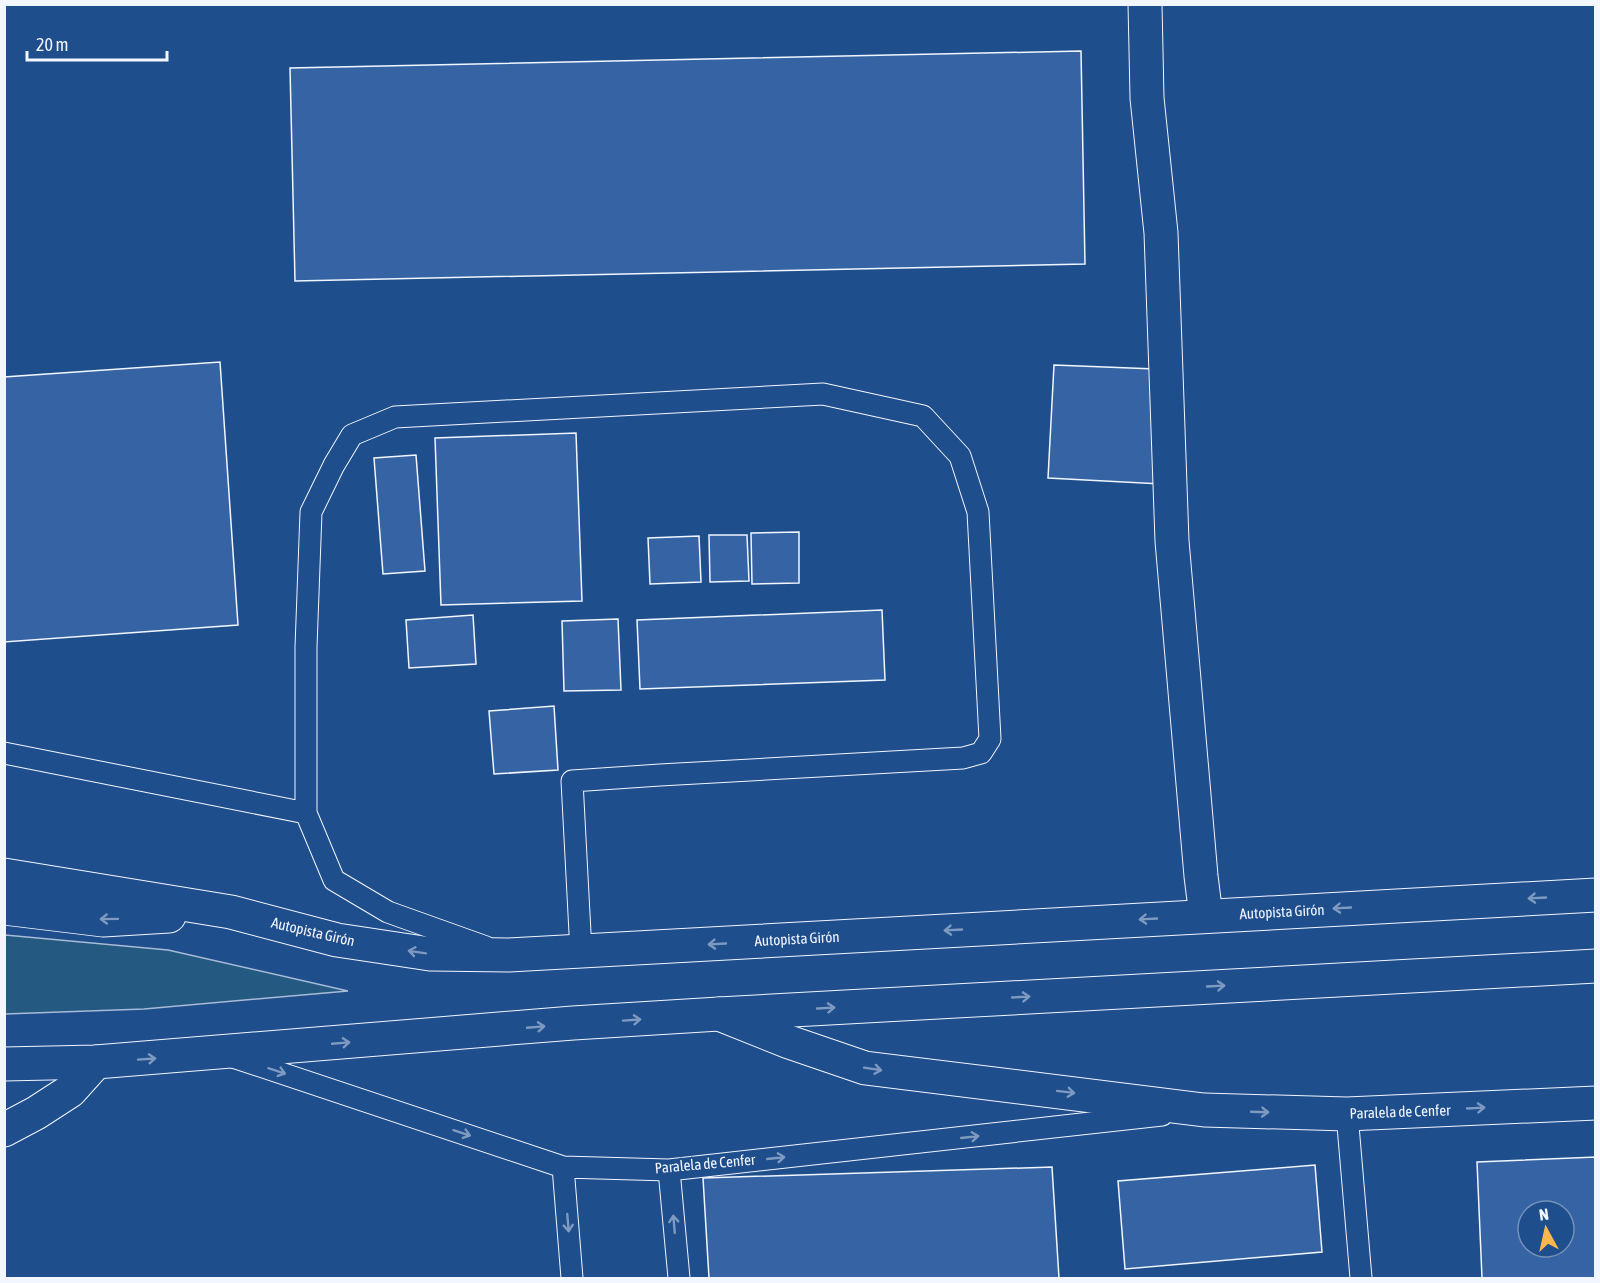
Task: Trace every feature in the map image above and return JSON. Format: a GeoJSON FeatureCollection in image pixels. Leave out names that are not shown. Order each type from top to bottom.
{"type":"FeatureCollection","features":[{"type":"Feature","properties":{"kind":"main road"},"geometry":{"type":"LineString","coordinates":[[1145,4],[1148,98],[1161,233],[1172,541],[1206,916]]}},
{"type":"Feature","properties":{"kind":"main road","name":"Autopista Girón"},"geometry":{"type":"LineString","coordinates":[[4,875],[231,912],[337,940],[430,954],[509,955],[1596,895]]}},
{"type":"Feature","properties":{"kind":"main road"},"geometry":{"type":"LineString","coordinates":[[4,908],[104,920],[231,912]]}},
{"type":"Feature","properties":{"kind":"main road"},"geometry":{"type":"LineString","coordinates":[[4,1064],[96,1062],[573,1023],[719,1014],[1596,966]]}},
{"type":"Feature","properties":{"kind":"main road","name":"Paralela de Cenfer"},"geometry":{"type":"LineString","coordinates":[[719,1014],[789,1042],[865,1068],[1204,1110],[1347,1114],[1596,1103]]}},
{"type":"Feature","properties":{"kind":"main road"},"geometry":{"type":"LineString","coordinates":[[4,1055],[36,1063]]}},
{"type":"Feature","properties":{"kind":"main road"},"geometry":{"type":"LineString","coordinates":[[4,1130],[70,1091],[96,1062]]}},
{"type":"Feature","properties":{"kind":"lane"},"geometry":{"type":"LineString","coordinates":[[509,955],[388,912],[334,880],[306,813],[306,646],[311,512],[352,435],[395,417],[823,394],[923,416],[960,456],[978,512],[990,739],[981,753],[963,758],[660,774],[572,781],[581,951]]}},
{"type":"Feature","properties":{"kind":"lane"},"geometry":{"type":"LineString","coordinates":[[4,753],[306,813]]}},
{"type":"Feature","properties":{"kind":"lane","name":"Paralela de Cenfer"},"geometry":{"type":"LineString","coordinates":[[221,1053],[563,1167],[669,1170],[1204,1110]]}},
{"type":"Feature","properties":{"kind":"lane"},"geometry":{"type":"LineString","coordinates":[[1347,1114],[1361,1278]]}},
{"type":"Feature","properties":{"kind":"lane"},"geometry":{"type":"LineString","coordinates":[[563,1167],[572,1278]]}},
{"type":"Feature","properties":{"kind":"lane"},"geometry":{"type":"LineString","coordinates":[[669,1170],[678,1278]]}},
{"type":"Feature","properties":{"kind":"shaded area"},"geometry":{"type":"Polygon","coordinates":[[[5,935],[168,950],[348,991],[144,1009],[5,1014],[5,935]]]}},
{"type":"Feature","properties":{"kind":"building"},"geometry":{"type":"Polygon","coordinates":[[[1081,51],[1085,264],[295,281],[290,68],[1081,51]]]}},
{"type":"Feature","properties":{"kind":"building"},"geometry":{"type":"Polygon","coordinates":[[[220,362],[238,625],[4,642],[4,377],[220,362]]]}},
{"type":"Feature","properties":{"kind":"building"},"geometry":{"type":"Polygon","coordinates":[[[1054,365],[1155,369],[1161,484],[1048,478],[1054,365]]]}},
{"type":"Feature","properties":{"kind":"building"},"geometry":{"type":"Polygon","coordinates":[[[576,433],[582,601],[441,605],[435,438],[576,433]]]}},
{"type":"Feature","properties":{"kind":"building"},"geometry":{"type":"Polygon","coordinates":[[[416,455],[425,571],[383,574],[374,458],[416,455]]]}},
{"type":"Feature","properties":{"kind":"building"},"geometry":{"type":"Polygon","coordinates":[[[799,532],[799,583],[752,584],[751,533],[799,532]]]}},
{"type":"Feature","properties":{"kind":"building"},"geometry":{"type":"Polygon","coordinates":[[[709,535],[747,535],[749,581],[710,582],[709,535]]]}},
{"type":"Feature","properties":{"kind":"building"},"geometry":{"type":"Polygon","coordinates":[[[699,536],[701,582],[650,584],[648,538],[699,536]]]}},
{"type":"Feature","properties":{"kind":"building"},"geometry":{"type":"Polygon","coordinates":[[[882,610],[885,680],[640,689],[637,620],[882,610]]]}},
{"type":"Feature","properties":{"kind":"building"},"geometry":{"type":"Polygon","coordinates":[[[473,615],[476,664],[409,668],[406,620],[473,615]]]}},
{"type":"Feature","properties":{"kind":"building"},"geometry":{"type":"Polygon","coordinates":[[[618,619],[621,690],[564,691],[562,621],[618,619]]]}},
{"type":"Feature","properties":{"kind":"building"},"geometry":{"type":"Polygon","coordinates":[[[554,706],[558,770],[494,774],[489,711],[554,706]]]}},
{"type":"Feature","properties":{"kind":"building"},"geometry":{"type":"Polygon","coordinates":[[[1596,1157],[1596,1278],[1482,1278],[1477,1162],[1596,1157]]]}},
{"type":"Feature","properties":{"kind":"building"},"geometry":{"type":"Polygon","coordinates":[[[1315,1165],[1322,1252],[1125,1269],[1118,1181],[1315,1165]]]}},
{"type":"Feature","properties":{"kind":"building"},"geometry":{"type":"Polygon","coordinates":[[[1052,1167],[1059,1278],[709,1278],[703,1178],[1052,1167]]]}}]}
